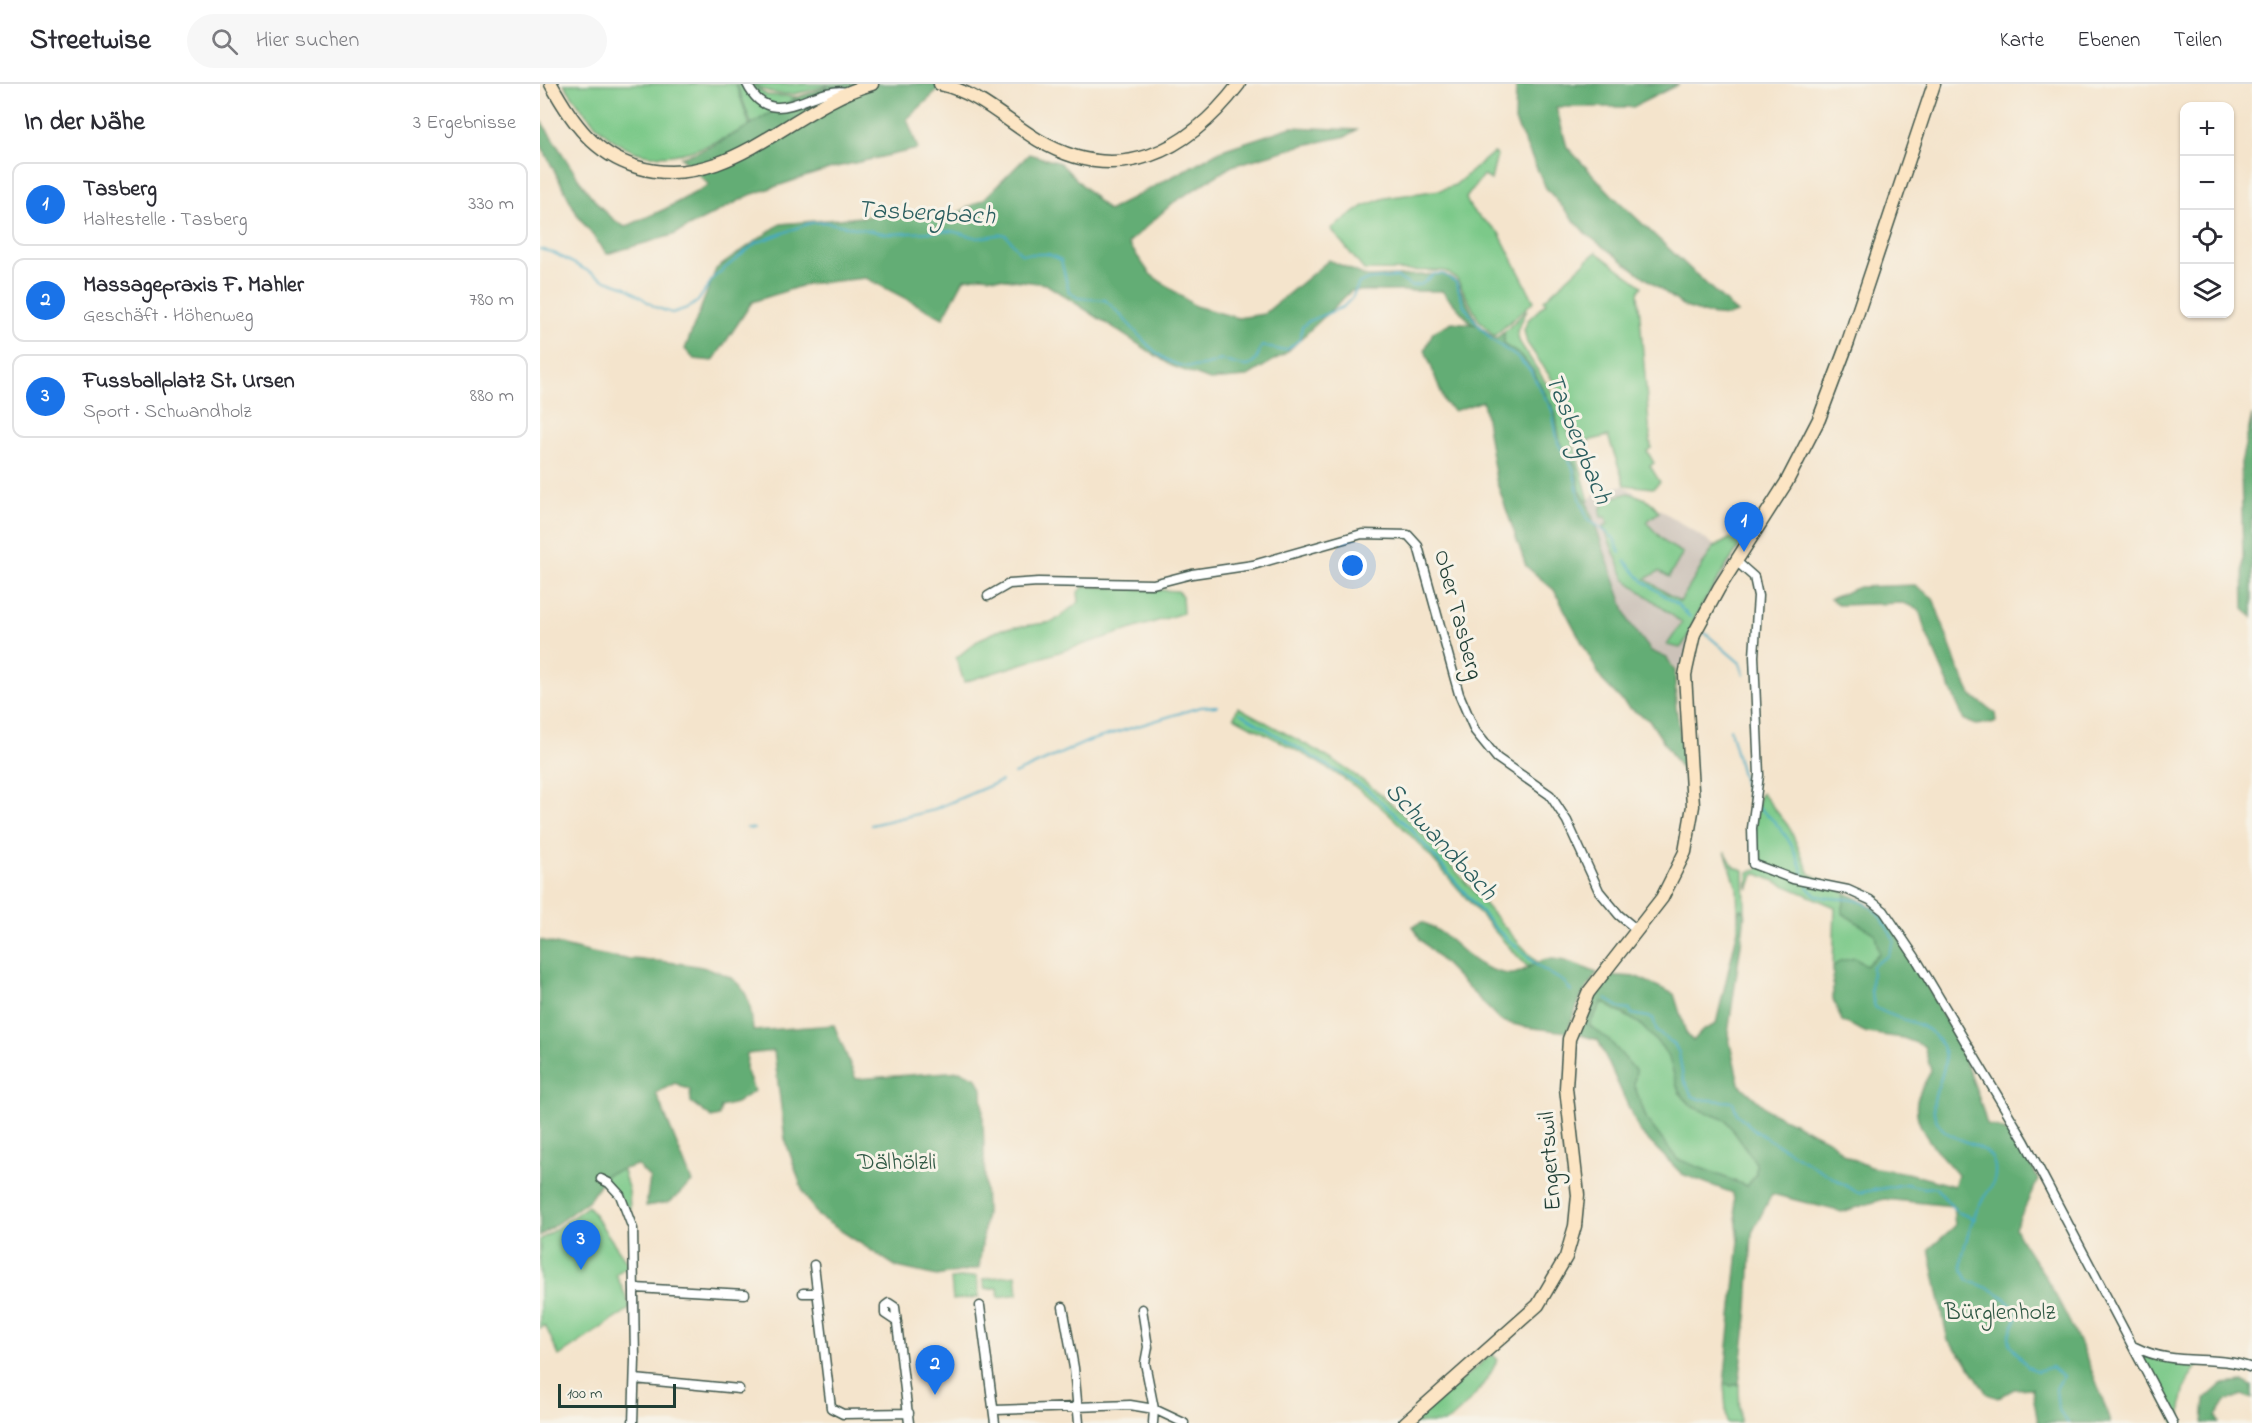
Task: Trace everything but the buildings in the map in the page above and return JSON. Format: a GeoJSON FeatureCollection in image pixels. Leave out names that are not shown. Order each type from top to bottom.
{"type":"FeatureCollection","features":[{"type":"Feature","properties":{"kind":"main road"},"geometry":{"type":"LineString","coordinates":[[551,84],[572,121],[599,148],[634,166],[670,172],[691,171],[721,163],[847,93],[872,84]]}},
{"type":"Feature","properties":{"kind":"main road"},"geometry":{"type":"LineString","coordinates":[[940,84],[977,98],[1025,132],[1058,150],[1087,159],[1113,162],[1147,157],[1185,139],[1212,118],[1239,84]]}},
{"type":"Feature","properties":{"kind":"main road","name":"Engertswil"},"geometry":{"type":"LineString","coordinates":[[1405,1423],[1538,1305],[1566,1257],[1575,1226],[1578,1195],[1566,1088],[1569,1039],[1580,1008],[1600,975],[1637,930],[1671,882],[1688,842],[1693,806],[1685,693],[1687,660],[1702,616],[1786,483],[1819,419],[1848,342],[1934,84]]}},
{"type":"Feature","properties":{"kind":"street"},"geometry":{"type":"LineString","coordinates":[[747,84],[758,99],[771,105],[797,104],[831,91],[847,93]]}},
{"type":"Feature","properties":{"kind":"street","name":"Ober Tasberg"},"geometry":{"type":"LineString","coordinates":[[988,596],[1009,585],[1035,582],[1153,584],[1192,574],[1253,565],[1362,534],[1408,535],[1418,546],[1459,694],[1475,731],[1497,758],[1550,795],[1564,816],[1599,891],[1619,915],[1637,930]]}},
{"type":"Feature","properties":{"kind":"street"},"geometry":{"type":"LineString","coordinates":[[1736,561],[1754,577],[1758,596],[1754,656],[1759,775],[1753,814],[1750,866],[1798,880],[1848,890],[1870,900],[1884,911],[1915,957],[2025,1142],[2173,1423]]}},
{"type":"Feature","properties":{"kind":"street"},"geometry":{"type":"LineString","coordinates":[[601,1179],[617,1191],[632,1222],[635,1288],[633,1423]]}},
{"type":"Feature","properties":{"kind":"street"},"geometry":{"type":"LineString","coordinates":[[814,1265],[831,1408],[843,1414],[909,1413]]}},
{"type":"Feature","properties":{"kind":"street"},"geometry":{"type":"LineString","coordinates":[[635,1288],[745,1294]]}},
{"type":"Feature","properties":{"kind":"street"},"geometry":{"type":"LineString","coordinates":[[803,1293],[817,1293]]}},
{"type":"Feature","properties":{"kind":"street"},"geometry":{"type":"LineString","coordinates":[[981,1306],[995,1423]]}},
{"type":"Feature","properties":{"kind":"street"},"geometry":{"type":"LineString","coordinates":[[1063,1307],[1079,1406],[1079,1423]]}},
{"type":"Feature","properties":{"kind":"street"},"geometry":{"type":"LineString","coordinates":[[1142,1309],[1148,1347],[1145,1363],[1154,1409],[1153,1423]]}},
{"type":"Feature","properties":{"kind":"street"},"geometry":{"type":"LineString","coordinates":[[897,1322],[909,1423]]}},
{"type":"Feature","properties":{"kind":"street"},"geometry":{"type":"LineString","coordinates":[[2134,1347],[2158,1358],[2223,1361],[2252,1368]]}},
{"type":"Feature","properties":{"kind":"street"},"geometry":{"type":"LineString","coordinates":[[635,1379],[739,1389]]}},
{"type":"Feature","properties":{"kind":"street"},"geometry":{"type":"LineString","coordinates":[[995,1410],[1130,1405],[1154,1409],[1184,1423]]}},
{"type":"Feature","properties":{"kind":"shaded area"},"geometry":{"type":"Polygon","coordinates":[[[1623,485],[1734,558],[1704,617],[1687,673],[1679,672],[1667,658],[1651,651],[1629,622],[1587,502],[1595,493],[1623,485]]]}},
{"type":"Feature","properties":{"kind":"green space"},"geometry":{"type":"Polygon","coordinates":[[[564,84],[736,84],[750,126],[692,151],[668,155],[646,154],[625,147],[605,134],[585,113],[564,84]]]}},
{"type":"Feature","properties":{"kind":"green space"},"geometry":{"type":"Polygon","coordinates":[[[737,84],[751,84],[767,95],[797,97],[752,126],[737,84]]]}},
{"type":"Feature","properties":{"kind":"green space"},"geometry":{"type":"Polygon","coordinates":[[[753,84],[828,85],[799,93],[781,94],[771,93],[753,84]]]}},
{"type":"Feature","properties":{"kind":"green space"},"geometry":{"type":"Polygon","coordinates":[[[830,84],[945,84],[907,119],[918,149],[832,168],[750,195],[673,235],[607,254],[578,216],[540,143],[540,120],[600,207],[625,227],[709,185],[681,157],[713,145],[797,98],[830,84]]]}},
{"type":"Feature","properties":{"kind":"green space"},"geometry":{"type":"Polygon","coordinates":[[[1516,84],[1679,84],[1633,107],[1556,107],[1567,147],[1612,195],[1737,313],[1727,316],[1707,314],[1685,307],[1586,234],[1546,188],[1515,121],[1516,84]]]}},
{"type":"Feature","properties":{"kind":"green space"},"geometry":{"type":"Polygon","coordinates":[[[1291,127],[1356,130],[1347,136],[1300,146],[1232,166],[1174,202],[1128,243],[1150,274],[1195,306],[1238,318],[1264,314],[1329,260],[1368,277],[1444,274],[1456,281],[1478,324],[1472,324],[1442,291],[1351,291],[1286,353],[1246,377],[1210,380],[1172,366],[1046,284],[982,276],[964,279],[943,318],[866,278],[807,284],[752,302],[713,361],[694,359],[685,349],[716,269],[780,224],[873,216],[948,218],[984,199],[1029,154],[1060,163],[1108,211],[1222,150],[1291,127]]]}},
{"type":"Feature","properties":{"kind":"green space"},"geometry":{"type":"Polygon","coordinates":[[[1493,153],[1497,155],[1491,180],[1483,175],[1466,198],[1472,210],[1499,233],[1534,301],[1494,336],[1479,320],[1457,279],[1445,271],[1364,270],[1331,229],[1364,206],[1385,198],[1440,190],[1455,185],[1493,153]]]}},
{"type":"Feature","properties":{"kind":"green space"},"geometry":{"type":"Polygon","coordinates":[[[1596,252],[1642,286],[1638,293],[1651,448],[1647,451],[1654,463],[1650,466],[1660,482],[1653,488],[1625,485],[1608,436],[1580,443],[1556,385],[1527,343],[1524,330],[1528,320],[1546,303],[1544,300],[1596,252]]]}},
{"type":"Feature","properties":{"kind":"green space"},"geometry":{"type":"Polygon","coordinates":[[[1527,310],[1517,331],[1519,341],[1558,402],[1576,452],[1589,501],[1587,502],[1580,491],[1576,466],[1560,442],[1555,411],[1532,369],[1520,355],[1504,345],[1504,332],[1527,310]]]}},
{"type":"Feature","properties":{"kind":"green space"},"geometry":{"type":"Polygon","coordinates":[[[1452,322],[1479,325],[1495,339],[1504,332],[1504,345],[1520,355],[1532,369],[1555,411],[1560,442],[1576,466],[1580,491],[1587,502],[1629,622],[1651,651],[1667,658],[1675,671],[1676,706],[1687,778],[1650,721],[1628,707],[1602,680],[1554,590],[1526,566],[1496,480],[1483,401],[1454,411],[1445,403],[1425,350],[1433,332],[1452,322]]]}},
{"type":"Feature","properties":{"kind":"green space"},"geometry":{"type":"Polygon","coordinates":[[[2252,415],[2252,617],[2244,609],[2241,463],[2252,415]]]}},
{"type":"Feature","properties":{"kind":"green space"},"geometry":{"type":"Polygon","coordinates":[[[1628,493],[1642,497],[1653,504],[1659,512],[1646,522],[1667,544],[1683,553],[1669,577],[1659,571],[1645,579],[1680,602],[1713,548],[1731,538],[1740,545],[1702,605],[1686,641],[1680,648],[1667,645],[1682,623],[1625,579],[1603,526],[1608,524],[1606,517],[1601,517],[1600,511],[1605,500],[1628,493]]]}},
{"type":"Feature","properties":{"kind":"green space"},"geometry":{"type":"Polygon","coordinates":[[[1915,585],[1933,598],[1957,665],[1971,695],[1995,713],[1996,722],[1976,725],[1964,720],[1925,630],[1919,609],[1903,603],[1839,605],[1830,599],[1859,587],[1915,585]]]}},
{"type":"Feature","properties":{"kind":"green space"},"geometry":{"type":"Polygon","coordinates":[[[1085,586],[1178,591],[1182,596],[1183,613],[964,682],[956,658],[980,639],[1002,629],[1053,622],[1079,602],[1078,592],[1085,586]]]}},
{"type":"Feature","properties":{"kind":"green space"},"geometry":{"type":"Polygon","coordinates":[[[1238,707],[1326,756],[1359,778],[1398,809],[1538,963],[1528,967],[1409,833],[1388,813],[1334,772],[1234,717],[1238,707]]]}},
{"type":"Feature","properties":{"kind":"green space"},"geometry":{"type":"Polygon","coordinates":[[[1762,793],[1789,827],[1810,874],[1846,893],[1842,913],[1875,934],[1879,953],[1866,966],[1860,961],[1833,967],[1835,907],[1758,874],[1753,875],[1748,890],[1748,872],[1765,866],[1759,859],[1754,843],[1756,815],[1759,797],[1762,793]]]}},
{"type":"Feature","properties":{"kind":"green space"},"geometry":{"type":"Polygon","coordinates":[[[1725,851],[1734,867],[1744,870],[1745,913],[1742,909],[1738,913],[1737,888],[1725,851]]]}},
{"type":"Feature","properties":{"kind":"green space","name":"Bürglenholz"},"geometry":{"type":"Polygon","coordinates":[[[1846,893],[1874,907],[1888,921],[1909,952],[1951,1030],[1975,1086],[1987,1125],[2007,1132],[2014,1137],[2025,1152],[2038,1180],[2015,1228],[2049,1283],[2075,1333],[2110,1423],[2038,1423],[2032,1388],[2014,1389],[1998,1398],[1987,1394],[1966,1361],[1948,1341],[1929,1249],[1955,1226],[1953,1206],[1884,1199],[1842,1212],[1772,1194],[1752,1233],[1748,1309],[1739,1384],[1730,1386],[1724,1384],[1739,1241],[1733,1193],[1682,1174],[1640,1132],[1598,1040],[1577,1034],[1591,1000],[1607,975],[1637,977],[1674,994],[1686,1033],[1693,1041],[1702,1031],[1716,1024],[1738,929],[1738,913],[1742,909],[1745,913],[1728,1034],[1739,1084],[1769,1111],[1830,1141],[1846,1156],[1870,1167],[1907,1173],[1954,1186],[1958,1175],[1928,1139],[1918,1119],[1916,1108],[1918,1097],[1931,1071],[1924,1046],[1903,1038],[1867,1033],[1842,1021],[1833,999],[1833,967],[1840,961],[1855,958],[1866,966],[1879,953],[1875,934],[1842,913],[1846,893]],[[1602,1002],[1589,1025],[1609,1040],[1636,1071],[1634,1085],[1647,1120],[1677,1159],[1747,1186],[1756,1175],[1756,1163],[1726,1120],[1693,1107],[1679,1092],[1670,1061],[1662,1047],[1639,1023],[1602,1002]]]}},
{"type":"Feature","properties":{"kind":"green space"},"geometry":{"type":"Polygon","coordinates":[[[1422,922],[1444,935],[1472,959],[1494,971],[1513,974],[1542,960],[1553,959],[1573,963],[1597,973],[1581,997],[1567,1032],[1525,1027],[1501,1021],[1420,939],[1413,926],[1422,922]]]}},
{"type":"Feature","properties":{"kind":"green space","name":"Dälhölzli"},"geometry":{"type":"Polygon","coordinates":[[[540,940],[626,959],[694,965],[724,974],[735,981],[744,992],[752,1017],[753,1031],[834,1025],[856,1079],[961,1071],[977,1078],[982,1089],[986,1212],[979,1268],[937,1276],[897,1267],[818,1216],[803,1192],[785,1139],[774,1051],[747,1054],[746,1069],[754,1091],[736,1103],[721,1107],[719,1116],[712,1118],[691,1102],[690,1090],[675,1083],[656,1093],[692,1182],[670,1202],[646,1206],[650,1178],[637,1165],[607,1174],[589,1200],[540,1236],[540,940]]]}},
{"type":"Feature","properties":{"kind":"green space"},"geometry":{"type":"Polygon","coordinates":[[[1602,1002],[1639,1023],[1662,1047],[1670,1061],[1679,1092],[1693,1107],[1726,1120],[1756,1163],[1756,1175],[1747,1186],[1677,1159],[1647,1120],[1634,1085],[1589,1025],[1602,1002]]]}},
{"type":"Feature","properties":{"kind":"green space"},"geometry":{"type":"Polygon","coordinates":[[[622,1168],[629,1191],[630,1211],[602,1175],[622,1168]]]}},
{"type":"Feature","properties":{"kind":"green space"},"geometry":{"type":"Polygon","coordinates":[[[588,1206],[629,1265],[616,1274],[631,1308],[559,1356],[545,1325],[540,1328],[540,1240],[588,1206]]]}},
{"type":"Feature","properties":{"kind":"green space"},"geometry":{"type":"Polygon","coordinates":[[[1016,1275],[1018,1294],[999,1297],[998,1288],[985,1289],[983,1279],[1016,1275]]]}},
{"type":"Feature","properties":{"kind":"green space"},"geometry":{"type":"Polygon","coordinates":[[[977,1276],[979,1297],[953,1300],[951,1279],[977,1276]]]}},
{"type":"Feature","properties":{"kind":"green space"},"geometry":{"type":"Polygon","coordinates":[[[2138,1351],[2158,1360],[2201,1363],[2195,1369],[2184,1390],[2181,1423],[2175,1423],[2138,1351]]]}},
{"type":"Feature","properties":{"kind":"green space"},"geometry":{"type":"Polygon","coordinates":[[[1492,1354],[1497,1359],[1489,1375],[1458,1413],[1443,1423],[1410,1423],[1492,1354]]]}},
{"type":"Feature","properties":{"kind":"green space"},"geometry":{"type":"Polygon","coordinates":[[[2244,1382],[2252,1386],[2252,1399],[2242,1395],[2226,1401],[2216,1416],[2219,1423],[2203,1423],[2205,1399],[2222,1384],[2244,1382]]]}},
{"type":"Feature","properties":{"kind":"green space"},"geometry":{"type":"Polygon","coordinates":[[[1724,1384],[1730,1386],[1739,1384],[1740,1423],[1727,1423],[1724,1384]]]}},
{"type":"Feature","properties":{"kind":"waterway","name":"Tasbergbach"},"geometry":{"type":"LineString","coordinates":[[540,249],[554,253],[603,279],[626,287],[655,307],[672,313],[690,307],[698,301],[714,277],[756,243],[810,223],[824,222],[888,234],[951,231],[978,238],[1003,234],[1021,254],[1048,254],[1061,260],[1069,292],[1078,298],[1105,300],[1156,352],[1169,361],[1184,366],[1201,366],[1221,360],[1240,366],[1250,365],[1262,346],[1280,350],[1288,349],[1300,339],[1302,327],[1309,321],[1343,307],[1352,298],[1359,283],[1365,280],[1397,277],[1411,286],[1422,284],[1434,274],[1443,274],[1456,282],[1464,306],[1492,340],[1518,358],[1530,370],[1552,410],[1558,443],[1573,468],[1578,493],[1587,518],[1614,538],[1620,553]]}},
{"type":"Feature","properties":{"kind":"waterway","name":"Tasbergbach"},"geometry":{"type":"LineString","coordinates":[[1625,561],[1644,582],[1677,604],[1690,617]]}},
{"type":"Feature","properties":{"kind":"waterway"},"geometry":{"type":"LineString","coordinates":[[1705,633],[1740,663],[1744,675]]}},
{"type":"Feature","properties":{"kind":"waterway","name":"Schwandbach"},"geometry":{"type":"LineString","coordinates":[[1014,774],[1089,741],[1200,707],[1217,706]]}},
{"type":"Feature","properties":{"kind":"waterway","name":"Schwandbach"},"geometry":{"type":"LineString","coordinates":[[1240,713],[1368,790],[1410,828],[1494,927],[1539,967],[1564,982],[1571,991]]}},
{"type":"Feature","properties":{"kind":"waterway","name":"Tasbergbach"},"geometry":{"type":"LineString","coordinates":[[1730,729],[1748,798],[1752,803]]}},
{"type":"Feature","properties":{"kind":"waterway","name":"Schwandbach"},"geometry":{"type":"LineString","coordinates":[[871,825],[930,811],[1001,781]]}},
{"type":"Feature","properties":{"kind":"waterway","name":"Tasbergbach"},"geometry":{"type":"LineString","coordinates":[[1757,807],[1781,829],[1797,856],[1804,877]]}},
{"type":"Feature","properties":{"kind":"waterway","name":"Schwandbach"},"geometry":{"type":"LineString","coordinates":[[747,828],[754,829]]}},
{"type":"Feature","properties":{"kind":"waterway","name":"Tasbergbach"},"geometry":{"type":"LineString","coordinates":[[1807,886],[1819,896],[1852,900],[1868,905],[1880,917],[1894,940],[1888,956],[1872,966],[1871,992],[1875,1007],[1927,1029],[1933,1034],[1942,1046],[1945,1058],[1944,1069],[1936,1092],[1935,1115],[1941,1127],[1948,1133],[1983,1150],[1990,1155],[1994,1163],[1994,1182],[1971,1224],[1963,1253],[1962,1270],[1968,1280],[1997,1292],[2012,1308],[2017,1317],[2009,1336],[2010,1344],[2028,1367],[2037,1371],[2052,1367],[2063,1376],[2056,1389],[2058,1409],[2068,1423]]}},
{"type":"Feature","properties":{"kind":"waterway","name":"Schwandbach"},"geometry":{"type":"LineString","coordinates":[[1606,999],[1622,1009],[1630,1010],[1632,1014],[1653,1018],[1657,1032],[1674,1044],[1679,1053],[1683,1078],[1692,1096],[1699,1099],[1733,1102],[1737,1114],[1757,1132],[1858,1193],[1906,1184],[1924,1188],[1935,1187],[1957,1212],[1975,1219]]}},
{"type":"Feature","properties":{"kind":"place","name":"Tasberg"},"geometry":{"type":"Point","coordinates":[1744,552]}},
{"type":"Feature","properties":{"kind":"place","name":"Fussballplatz St. Ursen"},"geometry":{"type":"Point","coordinates":[581,1270]}},
{"type":"Feature","properties":{"kind":"place","name":"Massagepraxis F. Mahler"},"geometry":{"type":"Point","coordinates":[935,1395]}}]}
